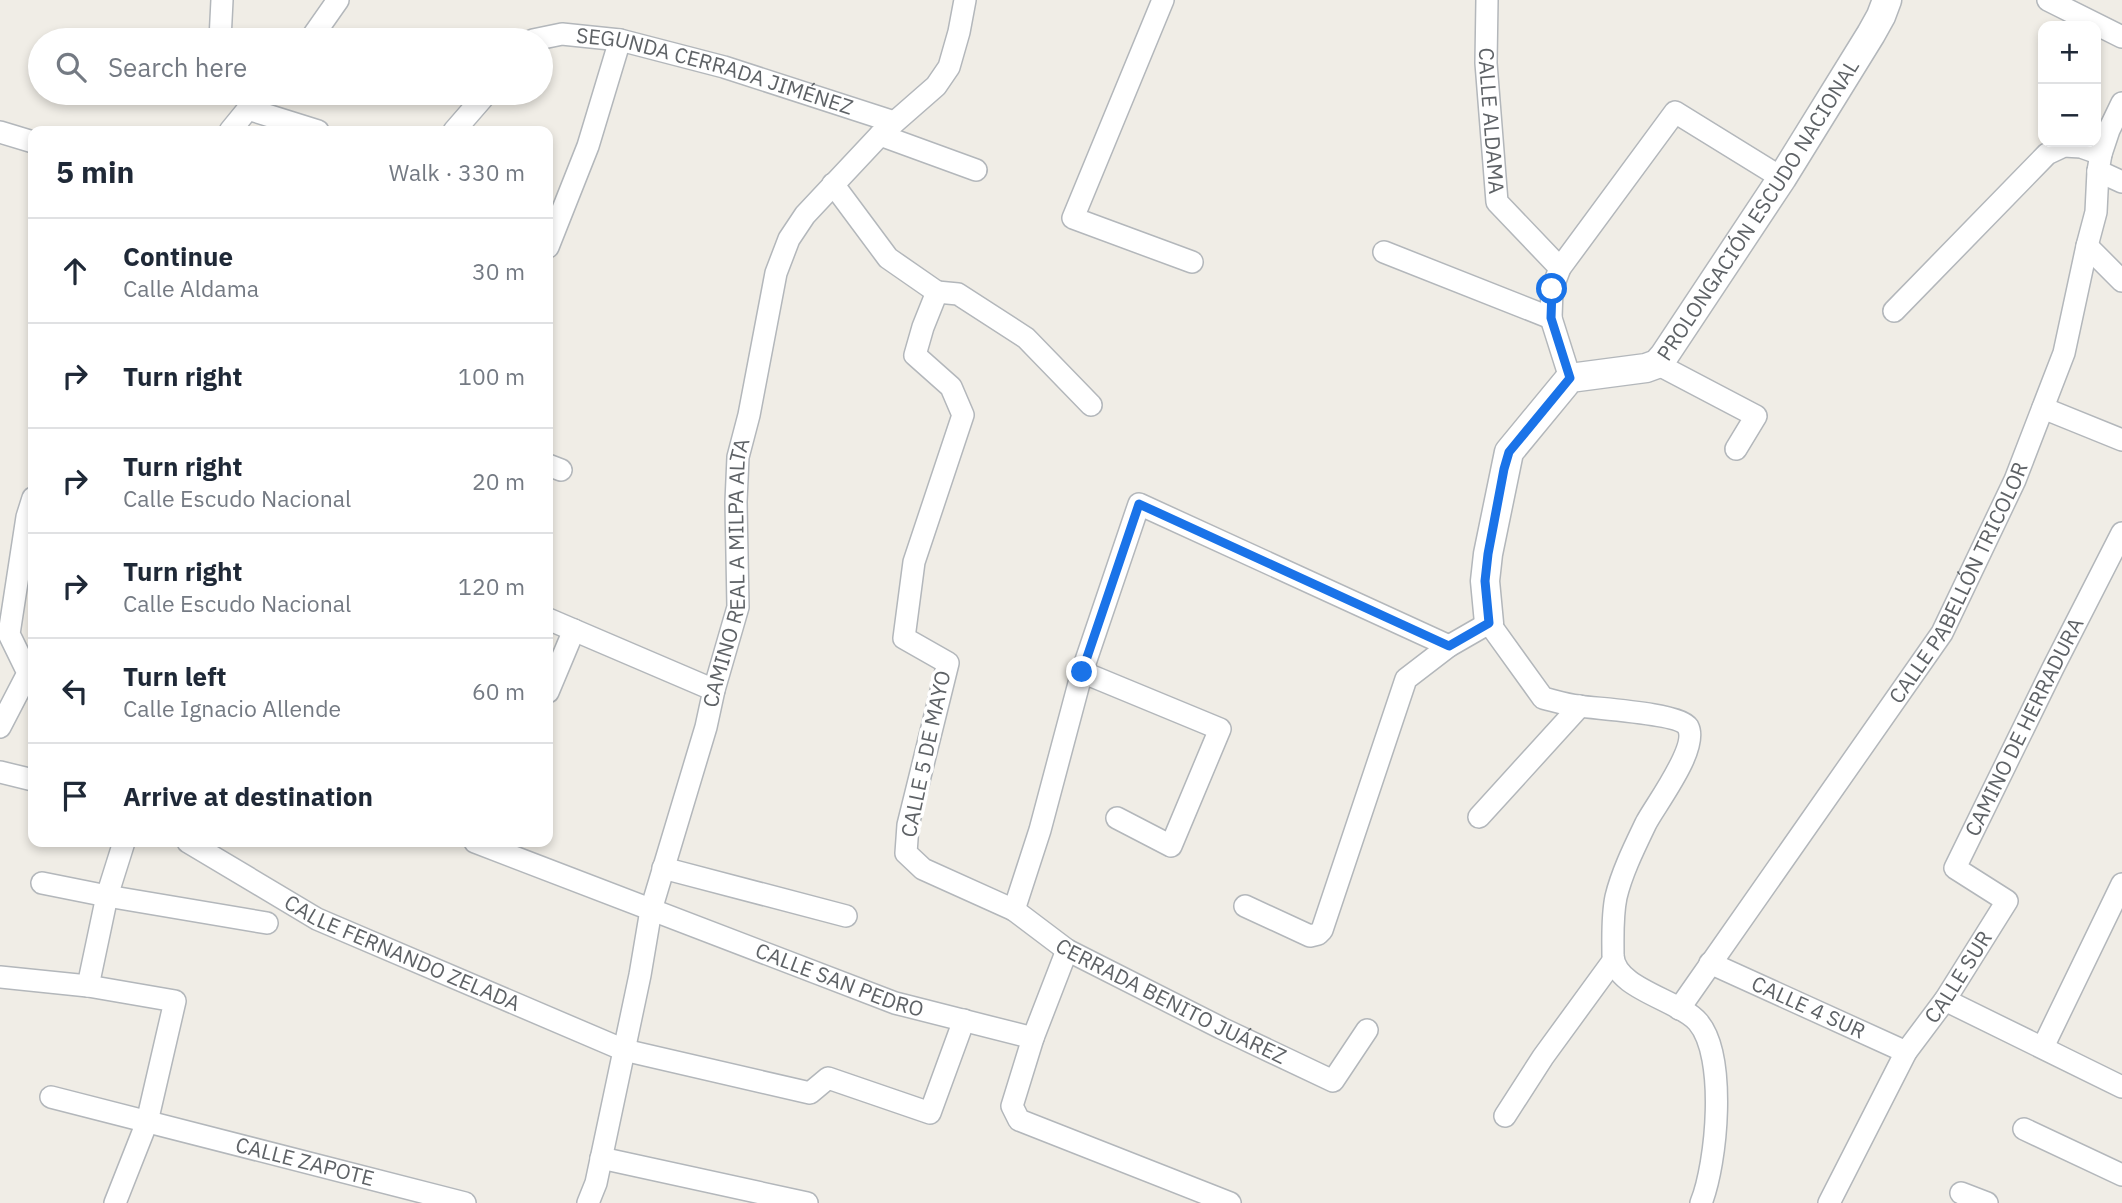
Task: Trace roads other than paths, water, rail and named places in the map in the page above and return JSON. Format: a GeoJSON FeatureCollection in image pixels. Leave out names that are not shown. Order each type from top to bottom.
{"type":"FeatureCollection","features":[{"type":"Feature","properties":{"kind":"street"},"geometry":{"type":"LineString","coordinates":[[221,28],[222,0]]}},
{"type":"Feature","properties":{"kind":"street"},"geometry":{"type":"LineString","coordinates":[[318,28],[338,0]]}},
{"type":"Feature","properties":{"kind":"street","name":"CAMINO REAL A MILPA ALTA"},"geometry":{"type":"LineString","coordinates":[[588,1203],[596,1183],[651,910],[706,727],[737,607],[738,457],[749,415],[776,273],[789,239],[805,215],[887,129],[936,86],[949,66],[965,0]]}},
{"type":"Feature","properties":{"kind":"street"},"geometry":{"type":"LineString","coordinates":[[1163,0],[1073,218],[1192,262]]}},
{"type":"Feature","properties":{"kind":"street","name":"CALLE ALDAMA"},"geometry":{"type":"LineString","coordinates":[[1486,0],[1487,89],[1497,202],[1560,268]]}},
{"type":"Feature","properties":{"kind":"street","name":"PROLONGACIÓN ESCUDO NACIONAL"},"geometry":{"type":"LineString","coordinates":[[1570,378],[1646,368],[1657,364],[1664,356],[1782,178],[1871,34],[1886,0]]}},
{"type":"Feature","properties":{"kind":"street"},"geometry":{"type":"LineString","coordinates":[[2048,0],[2122,37]]}},
{"type":"Feature","properties":{"kind":"street","name":"SEGUNDA CERRADA JIMÉNEZ"},"geometry":{"type":"LineString","coordinates":[[553,36],[562,34],[620,40],[724,67],[887,129],[976,170]]}},
{"type":"Feature","properties":{"kind":"street"},"geometry":{"type":"LineString","coordinates":[[553,235],[589,146],[620,40]]}},
{"type":"Feature","properties":{"kind":"street","name":"CALLE PABELLÓN TRICOLOR"},"geometry":{"type":"LineString","coordinates":[[1679,1009],[1942,633],[2015,480],[2064,353],[2096,212],[2100,162],[2109,130],[2122,103]]}},
{"type":"Feature","properties":{"kind":"street"},"geometry":{"type":"LineString","coordinates":[[234,126],[251,105]]}},
{"type":"Feature","properties":{"kind":"street"},"geometry":{"type":"LineString","coordinates":[[263,105],[307,126]]}},
{"type":"Feature","properties":{"kind":"street"},"geometry":{"type":"LineString","coordinates":[[458,126],[476,105]]}},
{"type":"Feature","properties":{"kind":"street"},"geometry":{"type":"LineString","coordinates":[[1701,1203],[1706,1192],[1717,1110],[1715,1069],[1709,1043],[1698,1021],[1631,983],[1613,961],[1612,927],[1616,897],[1629,861],[1647,821],[1688,748],[1688,727],[1680,721],[1666,717],[1580,706],[1543,698],[1489,623],[1485,581],[1509,452],[1570,378],[1551,318],[1552,289],[1560,268],[1675,113],[1782,178]]}},
{"type":"Feature","properties":{"kind":"street"},"geometry":{"type":"LineString","coordinates":[[0,132],[28,140]]}},
{"type":"Feature","properties":{"kind":"street"},"geometry":{"type":"LineString","coordinates":[[1894,311],[2047,154],[2064,146],[2081,147],[2122,182]]}},
{"type":"Feature","properties":{"kind":"street"},"geometry":{"type":"LineString","coordinates":[[833,184],[888,258],[937,292],[958,294],[1026,338],[1091,405]]}},
{"type":"Feature","properties":{"kind":"street"},"geometry":{"type":"LineString","coordinates":[[2087,246],[2122,281]]}},
{"type":"Feature","properties":{"kind":"street"},"geometry":{"type":"LineString","coordinates":[[1384,252],[1551,318]]}},
{"type":"Feature","properties":{"kind":"street","name":"CALLE 5 DE MAYO"},"geometry":{"type":"LineString","coordinates":[[937,292],[915,355],[950,387],[963,415],[914,562],[904,638],[948,663],[908,825],[906,853],[923,869],[1014,910]]}},
{"type":"Feature","properties":{"kind":"street"},"geometry":{"type":"LineString","coordinates":[[1657,364],[1756,416],[1736,449]]}},
{"type":"Feature","properties":{"kind":"street"},"geometry":{"type":"LineString","coordinates":[[2043,408],[2122,440]]}},
{"type":"Feature","properties":{"kind":"street"},"geometry":{"type":"LineString","coordinates":[[1014,910],[1040,831],[1082,672],[1139,504],[1449,646]]}},
{"type":"Feature","properties":{"kind":"street"},"geometry":{"type":"LineString","coordinates":[[0,727],[28,673],[9,634],[28,514]]}},
{"type":"Feature","properties":{"kind":"street","name":"CAMINO DE HERRADURA"},"geometry":{"type":"LineString","coordinates":[[2007,901],[1955,868],[2122,533]]}},
{"type":"Feature","properties":{"kind":"street"},"geometry":{"type":"LineString","coordinates":[[553,621],[714,690]]}},
{"type":"Feature","properties":{"kind":"street"},"geometry":{"type":"LineString","coordinates":[[1245,906],[1310,936],[1322,930],[1406,679],[1449,646],[1489,623]]}},
{"type":"Feature","properties":{"kind":"street"},"geometry":{"type":"LineString","coordinates":[[553,680],[574,630]]}},
{"type":"Feature","properties":{"kind":"street"},"geometry":{"type":"LineString","coordinates":[[1082,672],[1220,729],[1171,846],[1117,818]]}},
{"type":"Feature","properties":{"kind":"street"},"geometry":{"type":"LineString","coordinates":[[1479,817],[1580,706]]}},
{"type":"Feature","properties":{"kind":"street"},"geometry":{"type":"LineString","coordinates":[[0,772],[28,779]]}},
{"type":"Feature","properties":{"kind":"street"},"geometry":{"type":"LineString","coordinates":[[88,986],[107,896],[122,847]]}},
{"type":"Feature","properties":{"kind":"street","name":"CALLE FERNANDO ZELADA"},"geometry":{"type":"LineString","coordinates":[[196,847],[317,919],[624,1050],[810,1093],[828,1078],[930,1113],[964,1020]]}},
{"type":"Feature","properties":{"kind":"street","name":"CALLE SAN PEDRO"},"geometry":{"type":"LineString","coordinates":[[488,847],[895,1003],[1033,1038]]}},
{"type":"Feature","properties":{"kind":"street"},"geometry":{"type":"LineString","coordinates":[[663,868],[846,916]]}},
{"type":"Feature","properties":{"kind":"street"},"geometry":{"type":"LineString","coordinates":[[42,883],[267,923]]}},
{"type":"Feature","properties":{"kind":"street"},"geometry":{"type":"LineString","coordinates":[[2043,1047],[2122,884]]}},
{"type":"Feature","properties":{"kind":"street","name":"CALLE SUR"},"geometry":{"type":"LineString","coordinates":[[1829,1203],[1906,1052],[1945,1000],[2007,901]]}},
{"type":"Feature","properties":{"kind":"street","name":"CERRADA BENITO JUÁREZ"},"geometry":{"type":"LineString","coordinates":[[1014,910],[1067,950],[1220,1028],[1333,1081],[1367,1030]]}},
{"type":"Feature","properties":{"kind":"street"},"geometry":{"type":"LineString","coordinates":[[1067,950],[1033,1038],[1013,1105],[1019,1119],[1230,1203]]}},
{"type":"Feature","properties":{"kind":"street"},"geometry":{"type":"LineString","coordinates":[[1506,1116],[1543,1057],[1613,961]]}},
{"type":"Feature","properties":{"kind":"street","name":"CALLE 4 SUR"},"geometry":{"type":"LineString","coordinates":[[1710,963],[1906,1052]]}},
{"type":"Feature","properties":{"kind":"street"},"geometry":{"type":"LineString","coordinates":[[0,977],[88,986],[175,1001],[147,1122],[115,1203]]}},
{"type":"Feature","properties":{"kind":"street"},"geometry":{"type":"LineString","coordinates":[[1945,1000],[2122,1087]]}},
{"type":"Feature","properties":{"kind":"street","name":"CALLE ZAPOTE"},"geometry":{"type":"LineString","coordinates":[[51,1097],[465,1203]]}},
{"type":"Feature","properties":{"kind":"street"},"geometry":{"type":"LineString","coordinates":[[2024,1129],[2122,1175]]}},
{"type":"Feature","properties":{"kind":"street"},"geometry":{"type":"LineString","coordinates":[[601,1158],[807,1203]]}},
{"type":"Feature","properties":{"kind":"street"},"geometry":{"type":"LineString","coordinates":[[1961,1193],[1987,1203]]}}]}
